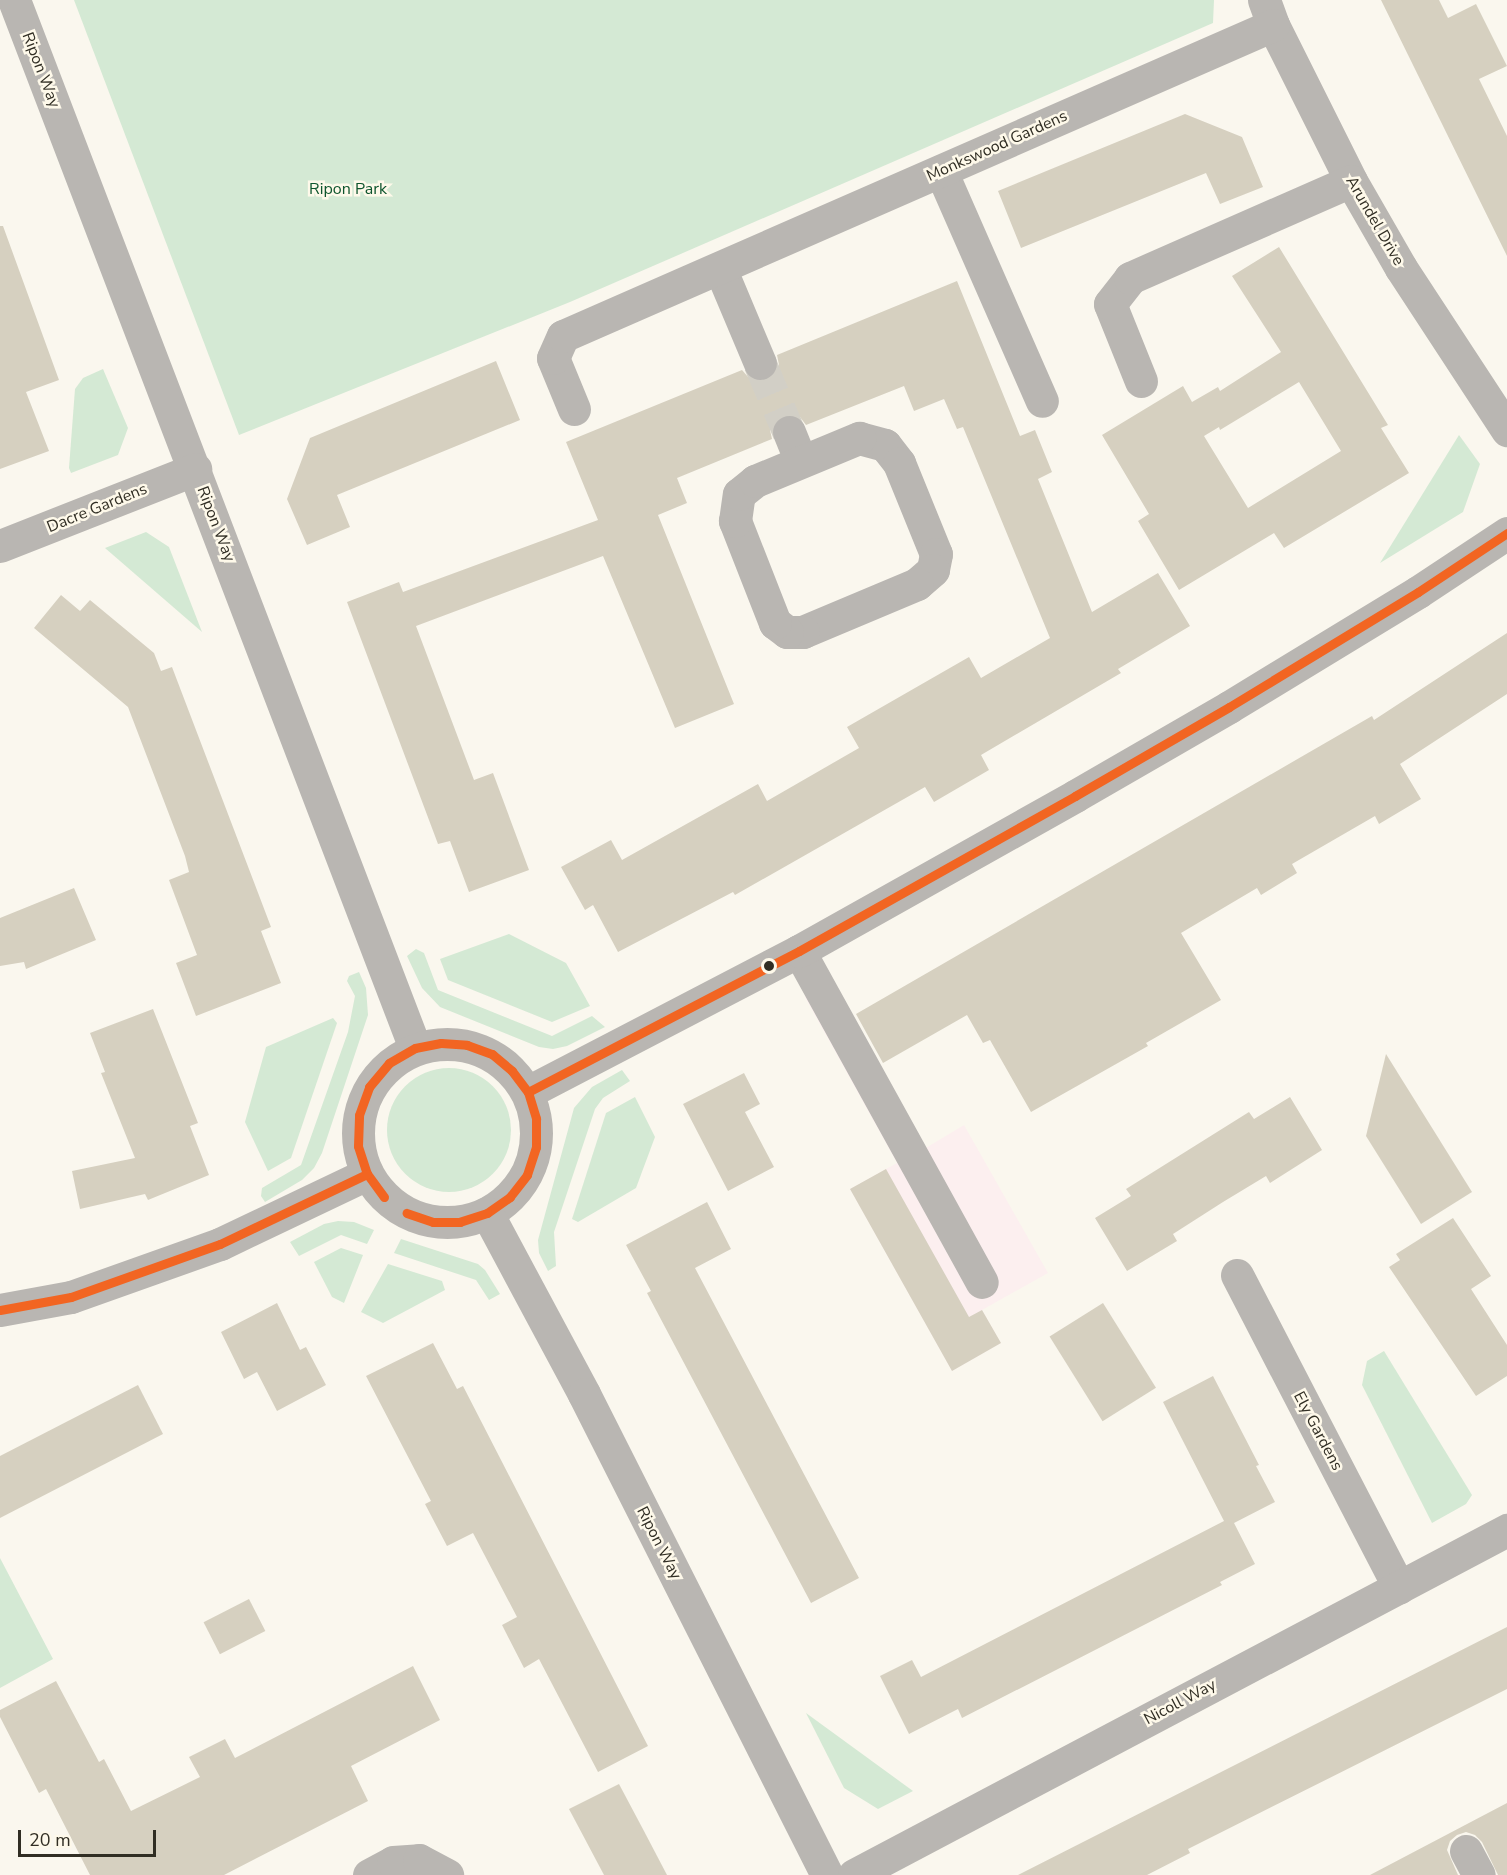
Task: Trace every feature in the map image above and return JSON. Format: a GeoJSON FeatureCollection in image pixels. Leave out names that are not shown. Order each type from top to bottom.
{"type":"FeatureCollection","features":[{"type":"Feature","properties":{"kind":"street","name":"Ripon Way"},"geometry":{"type":"LineString","coordinates":[[14,0],[415,1048]]}},
{"type":"Feature","properties":{"kind":"street","name":"Monkswood Gardens"},"geometry":{"type":"LineString","coordinates":[[574,410],[553,358],[562,336],[941,171],[1269,12]]}},
{"type":"Feature","properties":{"kind":"street","name":"Arundel Drive"},"geometry":{"type":"LineString","coordinates":[[1269,12],[1350,181],[1401,268],[1507,430]]}},
{"type":"Feature","properties":{"kind":"street"},"geometry":{"type":"LineString","coordinates":[[941,171],[1042,401]]}},
{"type":"Feature","properties":{"kind":"street"},"geometry":{"type":"LineString","coordinates":[[1141,381],[1110,304],[1131,278],[1350,181]]}},
{"type":"Feature","properties":{"kind":"street"},"geometry":{"type":"LineString","coordinates":[[720,268],[760,363]]}},
{"type":"Feature","properties":{"kind":"street"},"geometry":{"type":"LineString","coordinates":[[859,438],[885,445],[899,462],[936,554],[933,570],[917,584],[803,632],[787,632],[775,623],[735,521],[739,494],[795,446],[859,438]]}},
{"type":"Feature","properties":{"kind":"street","name":"Dacre Gardens"},"geometry":{"type":"LineString","coordinates":[[0,546],[195,469]]}},
{"type":"Feature","properties":{"kind":"street"},"geometry":{"type":"LineString","coordinates":[[528,1092],[799,951],[1229,707],[1418,592],[1507,533]]}},
{"type":"Feature","properties":{"kind":"street"},"geometry":{"type":"LineString","coordinates":[[799,951],[982,1281]]}},
{"type":"Feature","properties":{"kind":"street"},"geometry":{"type":"LineString","coordinates":[[441,1043],[467,1045],[492,1054],[512,1071],[528,1092],[536,1119],[536,1147],[527,1175],[510,1197],[487,1214],[460,1222],[433,1222],[407,1213],[384,1197],[368,1174],[358,1146],[358,1115],[369,1087],[389,1063],[415,1048],[441,1043]]}},
{"type":"Feature","properties":{"kind":"street"},"geometry":{"type":"LineString","coordinates":[[0,1310],[71,1297],[220,1244],[368,1174]]}},
{"type":"Feature","properties":{"kind":"street","name":"Ripon Way"},"geometry":{"type":"LineString","coordinates":[[487,1214],[584,1394],[827,1875]]}},
{"type":"Feature","properties":{"kind":"street","name":"Ely Gardens"},"geometry":{"type":"LineString","coordinates":[[1237,1275],[1399,1587]]}},
{"type":"Feature","properties":{"kind":"street","name":"Nicoll Way"},"geometry":{"type":"LineString","coordinates":[[854,1875],[1507,1530]]}},
{"type":"Feature","properties":{"kind":"street"},"geometry":{"type":"LineString","coordinates":[[369,1875],[393,1862],[419,1860],[447,1875]]}},
{"type":"Feature","properties":{"kind":"shaded area"},"geometry":{"type":"Polygon","coordinates":[[[831,983],[924,1149],[964,1125],[1048,1273],[982,1310],[1001,1343],[952,1371],[850,1189],[897,1163],[805,997],[831,983]]]}},
{"type":"Feature","properties":{"kind":"green space","name":"Ripon Park"},"geometry":{"type":"Polygon","coordinates":[[[74,0],[1214,0],[1213,23],[570,302],[239,435],[74,0]]]}},
{"type":"Feature","properties":{"kind":"green space"},"geometry":{"type":"Polygon","coordinates":[[[103,369],[128,428],[118,455],[71,473],[69,468],[75,389],[83,378],[103,369]]]}},
{"type":"Feature","properties":{"kind":"green space"},"geometry":{"type":"Polygon","coordinates":[[[1459,435],[1480,464],[1463,512],[1380,563],[1459,435]]]}},
{"type":"Feature","properties":{"kind":"green space"},"geometry":{"type":"Polygon","coordinates":[[[146,532],[169,547],[202,632],[105,548],[146,532]]]}},
{"type":"Feature","properties":{"kind":"green space"},"geometry":{"type":"Polygon","coordinates":[[[509,934],[566,963],[590,1006],[552,1022],[448,980],[440,959],[509,934]]]}},
{"type":"Feature","properties":{"kind":"green space"},"geometry":{"type":"Polygon","coordinates":[[[416,949],[424,953],[438,990],[552,1036],[592,1016],[605,1027],[567,1046],[553,1049],[539,1047],[440,1007],[422,988],[407,956],[416,949]]]}},
{"type":"Feature","properties":{"kind":"green space"},"geometry":{"type":"Polygon","coordinates":[[[359,972],[366,988],[368,1015],[322,1153],[314,1168],[302,1180],[265,1202],[261,1196],[262,1188],[301,1165],[348,1032],[355,996],[347,981],[349,976],[359,972]]]}},
{"type":"Feature","properties":{"kind":"green space"},"geometry":{"type":"Polygon","coordinates":[[[333,1018],[337,1023],[291,1158],[268,1171],[245,1122],[266,1047],[333,1018]]]}},
{"type":"Feature","properties":{"kind":"green space"},"geometry":{"type":"Polygon","coordinates":[[[449,1068],[473,1073],[493,1086],[506,1106],[511,1130],[506,1154],[493,1174],[473,1187],[449,1192],[425,1187],[405,1174],[392,1154],[387,1130],[392,1106],[405,1086],[425,1073],[449,1068]]]}},
{"type":"Feature","properties":{"kind":"green space"},"geometry":{"type":"Polygon","coordinates":[[[622,1070],[630,1081],[603,1098],[595,1109],[554,1232],[556,1266],[548,1271],[539,1253],[538,1240],[574,1108],[592,1087],[622,1070]]]}},
{"type":"Feature","properties":{"kind":"green space"},"geometry":{"type":"Polygon","coordinates":[[[635,1097],[655,1137],[636,1188],[578,1222],[572,1219],[606,1113],[635,1097]]]}},
{"type":"Feature","properties":{"kind":"green space"},"geometry":{"type":"Polygon","coordinates":[[[338,1221],[354,1222],[374,1230],[367,1244],[341,1235],[299,1256],[290,1242],[324,1224],[338,1221]]]}},
{"type":"Feature","properties":{"kind":"green space"},"geometry":{"type":"Polygon","coordinates":[[[401,1239],[478,1264],[485,1270],[500,1294],[489,1300],[476,1280],[394,1253],[401,1239]]]}},
{"type":"Feature","properties":{"kind":"green space"},"geometry":{"type":"Polygon","coordinates":[[[341,1248],[363,1255],[344,1303],[332,1297],[314,1262],[341,1248]]]}},
{"type":"Feature","properties":{"kind":"green space"},"geometry":{"type":"Polygon","coordinates":[[[388,1264],[442,1281],[445,1290],[383,1323],[361,1312],[388,1264]]]}},
{"type":"Feature","properties":{"kind":"green space"},"geometry":{"type":"Polygon","coordinates":[[[1384,1351],[1472,1495],[1466,1504],[1432,1523],[1362,1385],[1367,1361],[1384,1351]]]}},
{"type":"Feature","properties":{"kind":"green space"},"geometry":{"type":"Polygon","coordinates":[[[0,1558],[53,1659],[0,1688],[0,1558]]]}},
{"type":"Feature","properties":{"kind":"green space"},"geometry":{"type":"Polygon","coordinates":[[[806,1713],[913,1791],[878,1809],[844,1788],[806,1713]]]}},
{"type":"Feature","properties":{"kind":"building"},"geometry":{"type":"Polygon","coordinates":[[[1381,0],[1439,0],[1448,18],[1476,4],[1507,66],[1479,79],[1507,136],[1507,256],[1381,0]]]}},
{"type":"Feature","properties":{"kind":"building"},"geometry":{"type":"Polygon","coordinates":[[[1185,114],[1242,137],[1263,187],[1220,204],[1206,173],[1021,248],[998,191],[1185,114]]]}},
{"type":"Feature","properties":{"kind":"building"},"geometry":{"type":"Polygon","coordinates":[[[0,226],[3,226],[59,380],[26,392],[49,451],[0,469],[0,226]]]}},
{"type":"Feature","properties":{"kind":"building"},"geometry":{"type":"Polygon","coordinates":[[[1279,247],[1388,425],[1381,428],[1409,473],[1284,548],[1274,533],[1179,590],[1138,521],[1149,514],[1102,435],[1183,386],[1192,402],[1218,387],[1220,391],[1281,352],[1232,276],[1279,247]],[[1299,382],[1220,430],[1219,427],[1204,436],[1248,508],[1341,451],[1299,382]]]}},
{"type":"Feature","properties":{"kind":"building"},"geometry":{"type":"Polygon","coordinates":[[[957,281],[1020,436],[1035,430],[1052,472],[1038,479],[1092,612],[1158,573],[1190,626],[1118,669],[1121,673],[981,755],[989,770],[934,802],[925,787],[735,895],[733,892],[618,952],[593,905],[585,910],[561,867],[611,840],[622,860],[758,784],[767,801],[859,748],[847,727],[969,657],[981,678],[1050,638],[963,427],[957,429],[944,399],[914,411],[904,386],[806,425],[800,417],[792,414],[782,415],[774,421],[770,430],[772,439],[677,478],[687,503],[658,515],[734,704],[675,728],[603,556],[416,626],[474,780],[493,773],[529,870],[469,892],[450,841],[438,844],[347,602],[399,582],[403,592],[598,520],[566,442],[742,370],[749,378],[758,382],[767,380],[775,374],[779,365],[777,355],[957,281]]]}},
{"type":"Feature","properties":{"kind":"building"},"geometry":{"type":"Polygon","coordinates":[[[496,361],[520,420],[337,495],[350,527],[307,545],[287,499],[310,438],[496,361]]]}},
{"type":"Feature","properties":{"kind":"building"},"geometry":{"type":"Polygon","coordinates":[[[61,595],[80,611],[90,600],[154,653],[161,671],[172,667],[271,927],[261,931],[281,983],[196,1016],[176,963],[197,955],[169,880],[189,872],[185,856],[128,707],[34,628],[61,595]]]}},
{"type":"Feature","properties":{"kind":"building"},"geometry":{"type":"Polygon","coordinates":[[[1507,633],[1507,694],[1400,764],[1421,799],[1379,824],[1375,816],[1292,864],[1297,873],[1261,895],[1257,888],[1181,933],[1221,1000],[1146,1043],[1148,1046],[1031,1112],[990,1040],[983,1043],[967,1015],[883,1063],[856,1014],[1372,716],[1374,720],[1507,633]]]}},
{"type":"Feature","properties":{"kind":"building"},"geometry":{"type":"Polygon","coordinates":[[[74,888],[96,940],[26,969],[24,962],[0,966],[0,918],[74,888]]]}},
{"type":"Feature","properties":{"kind":"building"},"geometry":{"type":"Polygon","coordinates":[[[153,1009],[198,1123],[190,1126],[209,1175],[148,1200],[145,1194],[80,1209],[72,1171],[135,1158],[101,1073],[105,1072],[90,1033],[153,1009]]]}},
{"type":"Feature","properties":{"kind":"building"},"geometry":{"type":"Polygon","coordinates":[[[1386,1054],[1472,1192],[1421,1224],[1366,1136],[1386,1054]]]}},
{"type":"Feature","properties":{"kind":"building"},"geometry":{"type":"Polygon","coordinates":[[[744,1073],[760,1104],[745,1112],[774,1167],[728,1191],[683,1104],[744,1073]]]}},
{"type":"Feature","properties":{"kind":"building"},"geometry":{"type":"Polygon","coordinates":[[[1290,1097],[1322,1150],[1270,1183],[1266,1176],[1223,1202],[1173,1234],[1177,1241],[1127,1271],[1095,1218],[1131,1196],[1126,1189],[1249,1112],[1254,1119],[1290,1097]]]}},
{"type":"Feature","properties":{"kind":"building"},"geometry":{"type":"Polygon","coordinates":[[[886,1169],[969,1317],[982,1310],[1001,1343],[952,1371],[850,1189],[886,1169]]]}},
{"type":"Feature","properties":{"kind":"building"},"geometry":{"type":"Polygon","coordinates":[[[707,1202],[731,1249],[695,1268],[859,1578],[811,1603],[647,1293],[651,1291],[626,1245],[707,1202]]]}},
{"type":"Feature","properties":{"kind":"building"},"geometry":{"type":"Polygon","coordinates":[[[1453,1218],[1491,1276],[1471,1289],[1507,1345],[1507,1376],[1476,1396],[1389,1267],[1400,1260],[1396,1254],[1453,1218]]]}},
{"type":"Feature","properties":{"kind":"building"},"geometry":{"type":"Polygon","coordinates":[[[277,1303],[300,1350],[306,1347],[326,1385],[277,1411],[257,1372],[244,1379],[221,1332],[277,1303]]]}},
{"type":"Feature","properties":{"kind":"building"},"geometry":{"type":"Polygon","coordinates":[[[1103,1303],[1156,1388],[1103,1421],[1050,1336],[1103,1303]]]}},
{"type":"Feature","properties":{"kind":"building"},"geometry":{"type":"Polygon","coordinates":[[[433,1343],[457,1389],[463,1386],[648,1746],[598,1772],[539,1659],[524,1668],[502,1625],[517,1617],[473,1533],[447,1546],[425,1504],[431,1501],[366,1376],[433,1343]]]}},
{"type":"Feature","properties":{"kind":"building"},"geometry":{"type":"Polygon","coordinates":[[[1213,1376],[1259,1465],[1256,1466],[1275,1502],[1234,1523],[1255,1564],[1220,1582],[1222,1585],[962,1718],[958,1709],[909,1734],[880,1676],[912,1660],[921,1677],[1224,1521],[1163,1402],[1213,1376]]]}},
{"type":"Feature","properties":{"kind":"building"},"geometry":{"type":"Polygon","coordinates":[[[138,1385],[163,1434],[0,1518],[0,1456],[138,1385]]]}},
{"type":"Feature","properties":{"kind":"building"},"geometry":{"type":"Polygon","coordinates":[[[249,1599],[265,1631],[220,1654],[204,1622],[249,1599]]]}},
{"type":"Feature","properties":{"kind":"building"},"geometry":{"type":"Polygon","coordinates":[[[1507,1627],[1507,1689],[1188,1849],[1190,1853],[1147,1875],[1018,1875],[1507,1627]]]}},
{"type":"Feature","properties":{"kind":"building"},"geometry":{"type":"Polygon","coordinates":[[[413,1666],[440,1720],[351,1766],[368,1801],[224,1875],[90,1875],[46,1789],[39,1793],[0,1717],[0,1710],[56,1681],[99,1762],[104,1759],[131,1811],[200,1777],[189,1757],[225,1739],[235,1758],[413,1666]]]}},
{"type":"Feature","properties":{"kind":"building"},"geometry":{"type":"Polygon","coordinates":[[[619,1784],[667,1875],[604,1875],[569,1809],[619,1784]]]}},
{"type":"Feature","properties":{"kind":"building"},"geometry":{"type":"Polygon","coordinates":[[[1507,1803],[1507,1875],[1498,1875],[1482,1842],[1475,1835],[1466,1832],[1450,1841],[1447,1850],[1458,1875],[1370,1875],[1507,1803]]]}},
{"type":"Feature","properties":{"kind":"tunnel"},"geometry":{"type":"LineString","coordinates":[[760,363],[789,432]]}},
{"type":"Feature","properties":{"kind":"transit line"},"geometry":{"type":"LineString","coordinates":[[528,1092],[799,951],[1075,796],[1229,707],[1418,592],[1507,533]]}},
{"type":"Feature","properties":{"kind":"transit line"},"geometry":{"type":"LineString","coordinates":[[384,1197],[367,1174],[358,1146],[359,1115],[369,1087],[389,1063],[415,1048],[441,1043],[467,1045],[492,1054],[512,1071],[528,1092],[536,1119],[536,1147],[527,1175],[510,1197],[487,1213],[460,1222],[433,1222],[407,1213]]}},
{"type":"Feature","properties":{"kind":"transit line"},"geometry":{"type":"LineString","coordinates":[[0,1310],[71,1297],[220,1244],[367,1174]]}}]}
